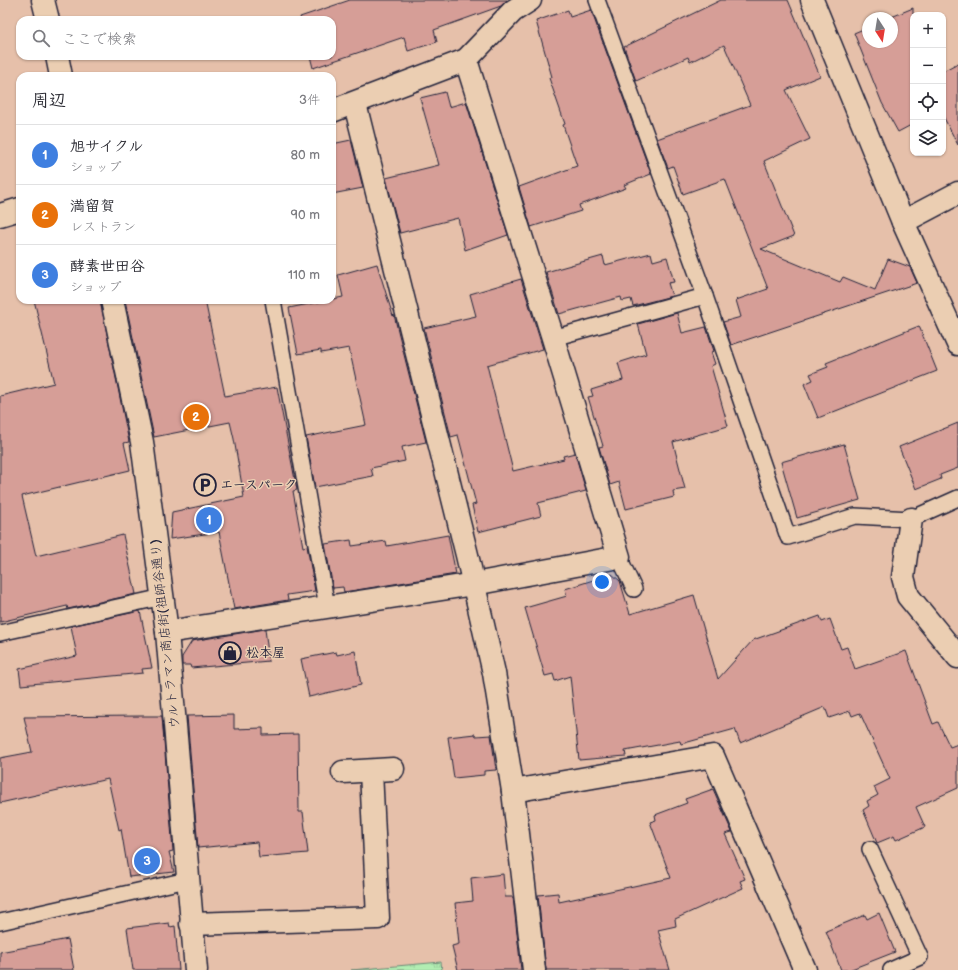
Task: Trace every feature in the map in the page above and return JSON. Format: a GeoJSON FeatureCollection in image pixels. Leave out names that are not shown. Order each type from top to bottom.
{"type":"FeatureCollection","features":[{"type":"Feature","properties":{"kind":"street"},"geometry":{"type":"LineString","coordinates":[[43,0],[47,16]]}},
{"type":"Feature","properties":{"kind":"street"},"geometry":{"type":"LineString","coordinates":[[336,110],[355,104],[466,60],[513,11],[530,0]]}},
{"type":"Feature","properties":{"kind":"street"},"geometry":{"type":"LineString","coordinates":[[812,0],[903,222],[958,344]]}},
{"type":"Feature","properties":{"kind":"street"},"geometry":{"type":"LineString","coordinates":[[58,60],[60,72]]}},
{"type":"Feature","properties":{"kind":"street"},"geometry":{"type":"LineString","coordinates":[[168,632],[474,584],[619,557],[553,338],[466,60]]}},
{"type":"Feature","properties":{"kind":"street"},"geometry":{"type":"LineString","coordinates":[[355,104],[474,584],[494,673],[513,791],[534,970]]}},
{"type":"Feature","properties":{"kind":"street"},"geometry":{"type":"LineString","coordinates":[[903,222],[958,193]]}},
{"type":"Feature","properties":{"kind":"street"},"geometry":{"type":"LineString","coordinates":[[0,214],[16,210]]}},
{"type":"Feature","properties":{"kind":"street","name":"ウルトラマン商店街(祖師谷通り)"},"geometry":{"type":"LineString","coordinates":[[113,304],[142,442],[168,632],[187,880],[196,970]]}},
{"type":"Feature","properties":{"kind":"street"},"geometry":{"type":"LineString","coordinates":[[911,519],[903,577],[908,596],[958,657]]}},
{"type":"Feature","properties":{"kind":"street"},"geometry":{"type":"LineString","coordinates":[[513,791],[714,756],[805,970]]}},
{"type":"Feature","properties":{"kind":"street"},"geometry":{"type":"LineString","coordinates":[[343,772],[393,769]]}},
{"type":"Feature","properties":{"kind":"street"},"geometry":{"type":"LineString","coordinates":[[192,924],[378,918],[371,771]]}},
{"type":"Feature","properties":{"kind":"lane"},"geometry":{"type":"LineString","coordinates":[[597,0],[705,296],[788,537],[855,516],[911,519],[958,498]]}},
{"type":"Feature","properties":{"kind":"lane"},"geometry":{"type":"LineString","coordinates":[[553,338],[705,296]]}},
{"type":"Feature","properties":{"kind":"lane"},"geometry":{"type":"LineString","coordinates":[[274,304],[327,607]]}},
{"type":"Feature","properties":{"kind":"lane"},"geometry":{"type":"LineString","coordinates":[[619,557],[634,589]]}},
{"type":"Feature","properties":{"kind":"lane"},"geometry":{"type":"LineString","coordinates":[[0,633],[163,597]]}},
{"type":"Feature","properties":{"kind":"lane"},"geometry":{"type":"LineString","coordinates":[[870,849],[920,957],[891,970]]}},
{"type":"Feature","properties":{"kind":"lane"},"geometry":{"type":"LineString","coordinates":[[0,922],[187,880]]}},
{"type":"Feature","properties":{"kind":"green space"},"geometry":{"type":"Polygon","coordinates":[[[441,962],[442,970],[351,970],[441,962]]]}},
{"type":"Feature","properties":{"kind":"building"},"geometry":{"type":"Polygon","coordinates":[[[350,0],[507,0],[501,6],[434,30],[437,42],[408,51],[404,37],[313,68],[311,60],[336,60],[336,16],[303,16],[350,0]]]}},
{"type":"Feature","properties":{"kind":"building"},"geometry":{"type":"Polygon","coordinates":[[[721,0],[788,0],[820,76],[786,90],[810,139],[764,161],[794,236],[761,249],[840,282],[843,277],[875,290],[888,259],[910,267],[917,283],[731,345],[723,322],[741,317],[736,300],[768,289],[725,179],[683,194],[673,166],[668,168],[657,139],[750,105],[724,45],[690,62],[688,57],[636,81],[624,47],[721,0]]]}},
{"type":"Feature","properties":{"kind":"building"},"geometry":{"type":"Polygon","coordinates":[[[913,8],[913,12],[910,12],[910,126],[898,132],[882,103],[854,33],[862,30],[862,48],[898,48],[898,14],[913,8]]]}},
{"type":"Feature","properties":{"kind":"building"},"geometry":{"type":"Polygon","coordinates":[[[568,10],[570,17],[591,10],[651,174],[624,185],[626,188],[579,205],[581,211],[531,227],[519,187],[577,166],[563,125],[565,124],[549,78],[552,77],[536,21],[568,10]]]}},
{"type":"Feature","properties":{"kind":"building"},"geometry":{"type":"Polygon","coordinates":[[[958,63],[958,145],[946,122],[946,69],[958,63]]]}},
{"type":"Feature","properties":{"kind":"building"},"geometry":{"type":"Polygon","coordinates":[[[445,92],[449,107],[466,102],[508,235],[465,250],[458,218],[400,233],[386,178],[439,165],[420,98],[445,92]]]}},
{"type":"Feature","properties":{"kind":"building"},"geometry":{"type":"Polygon","coordinates":[[[351,140],[363,188],[336,193],[336,143],[351,140]]]}},
{"type":"Feature","properties":{"kind":"building"},"geometry":{"type":"Polygon","coordinates":[[[651,253],[653,261],[667,257],[674,282],[668,283],[672,296],[633,306],[631,299],[622,301],[621,297],[559,314],[546,272],[603,256],[605,265],[651,253]]]}},
{"type":"Feature","properties":{"kind":"building"},"geometry":{"type":"Polygon","coordinates":[[[377,264],[393,316],[394,315],[426,442],[402,447],[405,461],[371,468],[373,476],[315,487],[306,437],[366,425],[349,348],[321,353],[321,350],[298,354],[289,308],[309,304],[336,304],[336,298],[343,297],[338,275],[377,264]]]}},
{"type":"Feature","properties":{"kind":"building"},"geometry":{"type":"Polygon","coordinates":[[[521,279],[543,349],[487,365],[513,471],[564,459],[563,456],[575,453],[586,491],[538,503],[541,516],[478,532],[472,505],[476,504],[458,435],[451,437],[424,328],[476,316],[470,294],[521,279]]]}},
{"type":"Feature","properties":{"kind":"building"},"geometry":{"type":"Polygon","coordinates":[[[35,304],[101,304],[129,442],[124,443],[130,470],[22,496],[36,556],[123,535],[136,594],[68,609],[67,606],[0,622],[0,396],[54,383],[35,304]]]}},
{"type":"Feature","properties":{"kind":"building"},"geometry":{"type":"Polygon","coordinates":[[[126,304],[206,304],[225,396],[277,387],[297,490],[293,491],[303,547],[307,546],[315,591],[287,595],[288,600],[234,609],[219,532],[170,539],[172,512],[244,497],[230,422],[154,437],[126,304]]]}},
{"type":"Feature","properties":{"kind":"building"},"geometry":{"type":"Polygon","coordinates":[[[677,313],[682,333],[706,327],[714,351],[711,352],[715,364],[711,366],[728,426],[673,442],[685,489],[673,491],[674,497],[626,509],[619,482],[610,485],[599,447],[603,446],[588,397],[593,396],[591,390],[623,380],[618,363],[646,354],[638,324],[677,313]]]}},
{"type":"Feature","properties":{"kind":"building"},"geometry":{"type":"Polygon","coordinates":[[[919,326],[937,371],[818,418],[804,384],[813,380],[810,374],[828,367],[826,363],[919,326]]]}},
{"type":"Feature","properties":{"kind":"building"},"geometry":{"type":"Polygon","coordinates":[[[958,423],[958,468],[940,475],[941,479],[916,489],[899,447],[958,423]]]}},
{"type":"Feature","properties":{"kind":"building"},"geometry":{"type":"Polygon","coordinates":[[[844,444],[860,500],[797,518],[781,462],[844,444]]]}},
{"type":"Feature","properties":{"kind":"building"},"geometry":{"type":"Polygon","coordinates":[[[448,535],[456,574],[344,592],[343,587],[333,588],[325,544],[351,540],[352,546],[386,541],[387,546],[448,535]]]}},
{"type":"Feature","properties":{"kind":"building"},"geometry":{"type":"Polygon","coordinates":[[[612,574],[620,581],[630,614],[694,595],[718,679],[753,640],[820,616],[822,622],[830,619],[841,649],[847,647],[855,669],[906,651],[933,724],[938,722],[950,747],[958,744],[958,788],[916,807],[925,827],[896,840],[894,836],[877,843],[863,810],[869,806],[867,801],[878,795],[874,787],[890,779],[860,713],[852,716],[850,711],[829,718],[825,707],[740,743],[735,729],[681,744],[680,741],[625,751],[626,756],[579,760],[570,676],[555,681],[553,674],[545,676],[525,608],[567,596],[565,589],[612,574]]]}},
{"type":"Feature","properties":{"kind":"building"},"geometry":{"type":"Polygon","coordinates":[[[140,611],[152,668],[142,669],[143,673],[21,685],[19,669],[77,656],[71,626],[140,611]]]}},
{"type":"Feature","properties":{"kind":"building"},"geometry":{"type":"Polygon","coordinates":[[[265,629],[269,661],[191,668],[190,665],[182,665],[182,657],[192,641],[265,629]]]}},
{"type":"Feature","properties":{"kind":"building"},"geometry":{"type":"Polygon","coordinates":[[[355,651],[361,685],[309,697],[301,659],[336,652],[337,655],[355,651]]]}},
{"type":"Feature","properties":{"kind":"building"},"geometry":{"type":"Polygon","coordinates":[[[234,715],[234,729],[263,728],[263,735],[298,734],[299,812],[303,812],[308,853],[259,857],[257,842],[198,848],[187,716],[234,715]]]}},
{"type":"Feature","properties":{"kind":"building"},"geometry":{"type":"Polygon","coordinates":[[[162,716],[173,851],[169,852],[174,872],[129,877],[121,829],[119,830],[108,779],[0,803],[0,758],[32,752],[24,717],[162,716]]]}},
{"type":"Feature","properties":{"kind":"building"},"geometry":{"type":"Polygon","coordinates":[[[475,734],[476,736],[491,735],[496,770],[484,771],[484,775],[454,778],[448,737],[475,734]]]}},
{"type":"Feature","properties":{"kind":"building"},"geometry":{"type":"Polygon","coordinates":[[[713,789],[732,832],[725,834],[745,879],[740,881],[743,888],[675,919],[676,926],[658,930],[670,970],[546,970],[538,895],[558,893],[559,902],[671,878],[650,822],[656,820],[655,815],[687,803],[685,799],[713,789]]]}},
{"type":"Feature","properties":{"kind":"building"},"geometry":{"type":"Polygon","coordinates":[[[503,874],[505,897],[513,897],[521,970],[458,970],[452,946],[459,944],[455,903],[473,901],[471,878],[503,874]]]}},
{"type":"Feature","properties":{"kind":"building"},"geometry":{"type":"Polygon","coordinates":[[[879,913],[895,952],[849,970],[841,970],[826,931],[865,915],[867,919],[879,913]]]}},
{"type":"Feature","properties":{"kind":"building"},"geometry":{"type":"Polygon","coordinates":[[[169,923],[170,927],[175,926],[179,970],[133,970],[127,928],[169,923]]]}},
{"type":"Feature","properties":{"kind":"building"},"geometry":{"type":"Polygon","coordinates":[[[68,939],[74,970],[0,970],[0,952],[68,939]]]}},
{"type":"Feature","properties":{"kind":"place","name":"満留賀"},"geometry":{"type":"Point","coordinates":[196,417]}},
{"type":"Feature","properties":{"kind":"place","name":"エースパーク"},"geometry":{"type":"Point","coordinates":[205,485]}},
{"type":"Feature","properties":{"kind":"place","name":"旭サイクル"},"geometry":{"type":"Point","coordinates":[209,520]}},
{"type":"Feature","properties":{"kind":"place","name":"松本屋"},"geometry":{"type":"Point","coordinates":[230,653]}},
{"type":"Feature","properties":{"kind":"place","name":"酵素世田谷"},"geometry":{"type":"Point","coordinates":[147,861]}}]}
